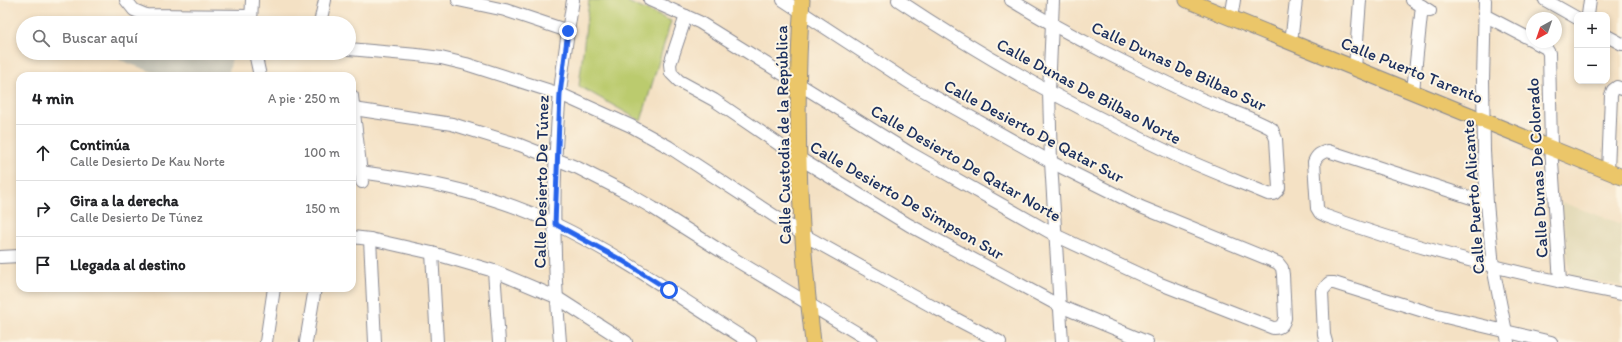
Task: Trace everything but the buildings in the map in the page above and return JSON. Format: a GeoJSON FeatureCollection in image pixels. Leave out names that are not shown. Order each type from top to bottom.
{"type":"FeatureCollection","features":[{"type":"Feature","properties":{"kind":"main road","name":"Calle Puerto Tarento"},"geometry":{"type":"LineString","coordinates":[[1187,0],[1615,174]]}},
{"type":"Feature","properties":{"kind":"main road","name":"Calle Custodia de la República"},"geometry":{"type":"LineString","coordinates":[[802,5],[799,83],[799,158],[802,234],[813,342]]}},
{"type":"Feature","properties":{"kind":"street"},"geometry":{"type":"LineString","coordinates":[[126,0],[134,10],[146,15],[167,16]]}},
{"type":"Feature","properties":{"kind":"street"},"geometry":{"type":"LineString","coordinates":[[251,16],[252,0]]}},
{"type":"Feature","properties":{"kind":"street"},"geometry":{"type":"LineString","coordinates":[[322,16],[325,0]]}},
{"type":"Feature","properties":{"kind":"street"},"geometry":{"type":"LineString","coordinates":[[458,0],[505,10],[568,31]]}},
{"type":"Feature","properties":{"kind":"street","name":"Calle Desierto De Túnez"},"geometry":{"type":"LineString","coordinates":[[560,342],[556,297],[555,224],[557,159],[560,94],[573,0]]}},
{"type":"Feature","properties":{"kind":"street","name":"Calle Desierto De Qatar Norte"},"geometry":{"type":"LineString","coordinates":[[650,0],[686,16],[799,83],[910,153],[1055,234],[1158,283],[1273,328],[1279,328]]}},
{"type":"Feature","properties":{"kind":"street","name":"Calle Desierto De Qatar Sur"},"geometry":{"type":"LineString","coordinates":[[783,0],[802,5],[910,83],[1051,162],[1142,207],[1278,263],[1282,268],[1285,318],[1284,324],[1279,328]]}},
{"type":"Feature","properties":{"kind":"street","name":"Calle Dunas De Bilbao Norte"},"geometry":{"type":"LineString","coordinates":[[898,0],[998,64],[1049,92],[1176,155],[1272,195]]}},
{"type":"Feature","properties":{"kind":"street","name":"Calle Dunas De Bilbao Sur"},"geometry":{"type":"LineString","coordinates":[[1011,0],[1051,25],[1153,77],[1272,129],[1276,139],[1279,188],[1277,192],[1272,195]]}},
{"type":"Feature","properties":{"kind":"street"},"geometry":{"type":"LineString","coordinates":[[1053,0],[1049,92],[1051,162],[1062,342]]}},
{"type":"Feature","properties":{"kind":"street"},"geometry":{"type":"LineString","coordinates":[[1231,18],[1234,0]]}},
{"type":"Feature","properties":{"kind":"street"},"geometry":{"type":"LineString","coordinates":[[1291,42],[1296,0]]}},
{"type":"Feature","properties":{"kind":"street"},"geometry":{"type":"LineString","coordinates":[[1355,68],[1360,0]]}},
{"type":"Feature","properties":{"kind":"street","name":"Calle Puerto Alicante"},"geometry":{"type":"LineString","coordinates":[[1485,0],[1484,120],[1487,203],[1493,267],[1507,337]]}},
{"type":"Feature","properties":{"kind":"street"},"geometry":{"type":"LineString","coordinates":[[1545,0],[1574,16]]}},
{"type":"Feature","properties":{"kind":"street"},"geometry":{"type":"LineString","coordinates":[[1588,12],[1590,0]]}},
{"type":"Feature","properties":{"kind":"street"},"geometry":{"type":"LineString","coordinates":[[1414,91],[1421,6]]}},
{"type":"Feature","properties":{"kind":"street"},"geometry":{"type":"LineString","coordinates":[[1484,15],[1526,37]]}},
{"type":"Feature","properties":{"kind":"street","name":"Calle Desierto De Simpson Sur"},"geometry":{"type":"LineString","coordinates":[[686,16],[670,64],[671,73],[679,81],[714,100],[799,158],[909,225],[1060,306],[1147,342]]}},
{"type":"Feature","properties":{"kind":"street"},"geometry":{"type":"LineString","coordinates":[[1610,38],[1622,44]]}},
{"type":"Feature","properties":{"kind":"street","name":"Calle Dunas De Colorado"},"geometry":{"type":"LineString","coordinates":[[1546,48],[1549,53],[1551,147],[1560,282]]}},
{"type":"Feature","properties":{"kind":"street"},"geometry":{"type":"LineString","coordinates":[[356,49],[441,58],[466,64],[560,94],[650,136],[802,234],[935,308],[1000,342]]}},
{"type":"Feature","properties":{"kind":"street"},"geometry":{"type":"LineString","coordinates":[[257,60],[259,72]]}},
{"type":"Feature","properties":{"kind":"street"},"geometry":{"type":"LineString","coordinates":[[1615,174],[1611,95],[1613,90],[1617,87],[1622,89]]}},
{"type":"Feature","properties":{"kind":"street"},"geometry":{"type":"LineString","coordinates":[[356,109],[452,124],[520,145],[578,168],[629,194],[872,342]]}},
{"type":"Feature","properties":{"kind":"street"},"geometry":{"type":"LineString","coordinates":[[356,128],[361,177],[428,182],[463,190],[517,208],[555,224],[623,261],[750,342]]}},
{"type":"Feature","properties":{"kind":"street"},"geometry":{"type":"LineString","coordinates":[[1487,203],[1328,151],[1321,152],[1314,162],[1316,201],[1317,208],[1320,213],[1371,232],[1493,267],[1622,294]]}},
{"type":"Feature","properties":{"kind":"street"},"geometry":{"type":"LineString","coordinates":[[356,237],[370,239],[432,253],[494,271],[556,297],[622,340]]}},
{"type":"Feature","properties":{"kind":"street"},"geometry":{"type":"LineString","coordinates":[[370,239],[375,342]]}},
{"type":"Feature","properties":{"kind":"street"},"geometry":{"type":"LineString","coordinates":[[432,253],[437,342]]}},
{"type":"Feature","properties":{"kind":"street"},"geometry":{"type":"LineString","coordinates":[[0,257],[16,256]]}},
{"type":"Feature","properties":{"kind":"street"},"geometry":{"type":"LineString","coordinates":[[494,271],[499,342]]}},
{"type":"Feature","properties":{"kind":"street"},"geometry":{"type":"LineString","coordinates":[[1326,342],[1324,335],[1322,291],[1329,283],[1334,283],[1507,337],[1551,342]]}},
{"type":"Feature","properties":{"kind":"street"},"geometry":{"type":"LineString","coordinates":[[266,342],[273,292]]}},
{"type":"Feature","properties":{"kind":"street"},"geometry":{"type":"LineString","coordinates":[[306,342],[314,292]]}},
{"type":"Feature","properties":{"kind":"shaded area"},"geometry":{"type":"Polygon","coordinates":[[[120,60],[231,60],[229,72],[152,72],[120,60]]]}},
{"type":"Feature","properties":{"kind":"shaded area"},"geometry":{"type":"Polygon","coordinates":[[[1561,202],[1622,224],[1622,286],[1570,276],[1561,202]]]}},
{"type":"Feature","properties":{"kind":"green space"},"geometry":{"type":"Polygon","coordinates":[[[589,0],[623,0],[671,21],[641,121],[579,86],[589,0]]]}},
{"type":"Feature","properties":{"kind":"route"},"geometry":{"type":"LineString","coordinates":[[568,31],[560,94],[555,224],[623,261],[669,290]]}}]}
